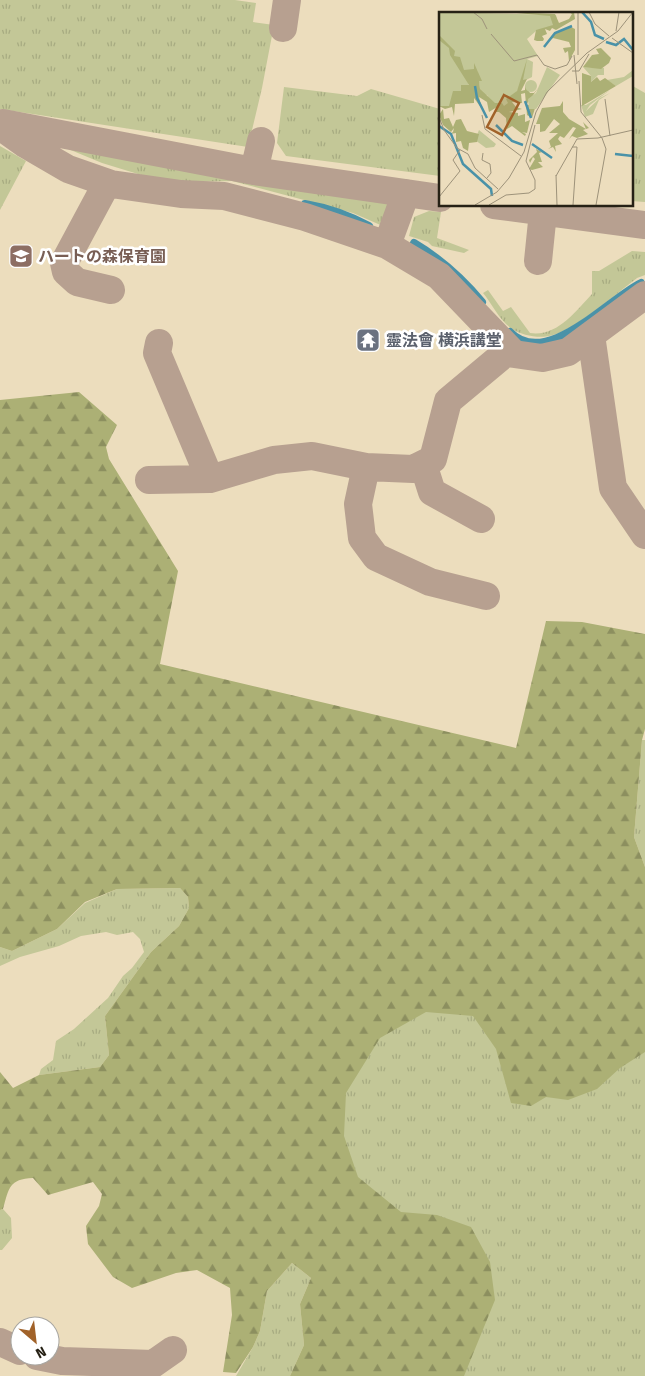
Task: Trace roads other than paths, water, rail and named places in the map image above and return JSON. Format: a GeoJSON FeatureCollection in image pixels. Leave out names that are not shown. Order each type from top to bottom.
{"type":"FeatureCollection","features":[{"type":"Feature","properties":{"kind":"street"},"geometry":{"type":"LineString","coordinates":[[284,28],[288,0]]}},
{"type":"Feature","properties":{"kind":"street"},"geometry":{"type":"LineString","coordinates":[[0,124],[254,171],[439,198]]}},
{"type":"Feature","properties":{"kind":"street"},"geometry":{"type":"LineString","coordinates":[[0,124],[25,144],[68,169],[107,183],[181,194],[224,196],[305,217],[388,245],[439,276],[514,354],[542,358],[568,352],[645,295]]}},
{"type":"Feature","properties":{"kind":"street"},"geometry":{"type":"LineString","coordinates":[[254,171],[261,141]]}},
{"type":"Feature","properties":{"kind":"street"},"geometry":{"type":"LineString","coordinates":[[107,183],[64,263],[66,272],[77,282],[111,290]]}},
{"type":"Feature","properties":{"kind":"street"},"geometry":{"type":"LineString","coordinates":[[388,245],[406,193]]}},
{"type":"Feature","properties":{"kind":"street"},"geometry":{"type":"LineString","coordinates":[[501,206],[645,226]]}},
{"type":"Feature","properties":{"kind":"street"},"geometry":{"type":"LineString","coordinates":[[538,261],[543,212]]}},
{"type":"Feature","properties":{"kind":"street"},"geometry":{"type":"LineString","coordinates":[[590,335],[613,488],[645,535]]}},
{"type":"Feature","properties":{"kind":"street"},"geometry":{"type":"LineString","coordinates":[[159,343],[157,353],[210,479]]}},
{"type":"Feature","properties":{"kind":"street"},"geometry":{"type":"LineString","coordinates":[[149,480],[210,479],[274,460],[312,456],[366,467],[413,469],[433,460],[448,401],[509,350]]}},
{"type":"Feature","properties":{"kind":"street"},"geometry":{"type":"LineString","coordinates":[[423,464],[432,492],[481,519]]}},
{"type":"Feature","properties":{"kind":"street"},"geometry":{"type":"LineString","coordinates":[[366,467],[358,504],[362,538],[376,556],[430,582],[486,596]]}},
{"type":"Feature","properties":{"kind":"street"},"geometry":{"type":"LineString","coordinates":[[60,1361],[153,1364],[173,1350]]}},
{"type":"Feature","properties":{"kind":"waterway"},"geometry":{"type":"LineString","coordinates":[[305,204],[338,212],[369,226]]}},
{"type":"Feature","properties":{"kind":"waterway"},"geometry":{"type":"LineString","coordinates":[[414,243],[451,269],[482,302]]}},
{"type":"Feature","properties":{"kind":"waterway"},"geometry":{"type":"LineString","coordinates":[[510,332],[525,341],[541,342],[559,337],[577,327],[641,283]]}},
{"type":"Feature","properties":{"kind":"place","name":"ハートの森保育園"},"geometry":{"type":"Point","coordinates":[21,256]}},
{"type":"Feature","properties":{"kind":"place","name":"靈法會 横浜講堂"},"geometry":{"type":"Point","coordinates":[368,340]}}]}
